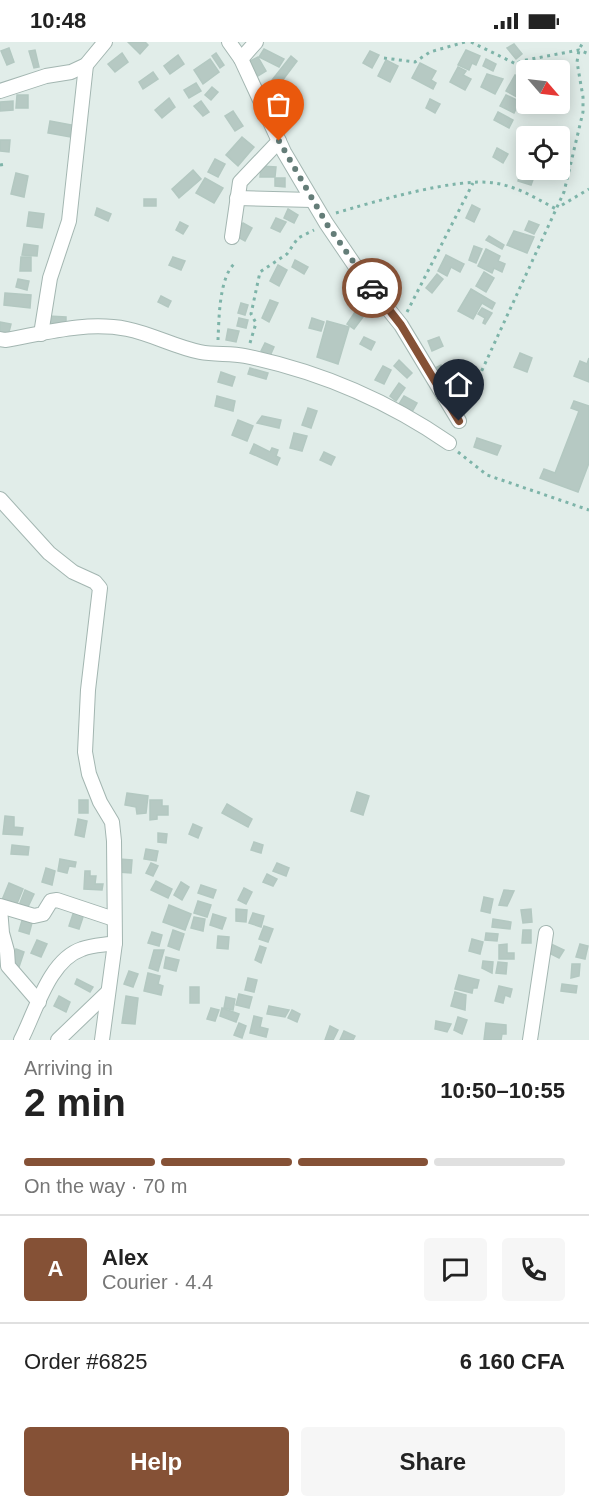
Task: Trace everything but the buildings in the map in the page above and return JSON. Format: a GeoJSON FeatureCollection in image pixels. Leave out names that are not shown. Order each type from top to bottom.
{"type":"FeatureCollection","features":[{"type":"Feature","properties":{"kind":"street"},"geometry":{"type":"LineString","coordinates":[[0,91],[46,76],[71,72],[86,64],[105,42]]}},
{"type":"Feature","properties":{"kind":"street"},"geometry":{"type":"LineString","coordinates":[[229,42],[241,59],[279,141],[324,220],[364,279],[401,325],[459,421]]}},
{"type":"Feature","properties":{"kind":"street"},"geometry":{"type":"LineString","coordinates":[[241,59],[256,42]]}},
{"type":"Feature","properties":{"kind":"street"},"geometry":{"type":"LineString","coordinates":[[41,334],[50,279],[69,221],[86,64]]}},
{"type":"Feature","properties":{"kind":"street"},"geometry":{"type":"LineString","coordinates":[[232,237],[240,182],[279,141]]}},
{"type":"Feature","properties":{"kind":"street"},"geometry":{"type":"LineString","coordinates":[[237,198],[312,200]]}},
{"type":"Feature","properties":{"kind":"street"},"geometry":{"type":"LineString","coordinates":[[0,339],[41,334],[66,328],[127,329],[201,352],[246,357],[321,376],[421,423],[449,443]]}},
{"type":"Feature","properties":{"kind":"street"},"geometry":{"type":"LineString","coordinates":[[0,498],[49,553],[73,572],[95,582],[100,588],[88,690],[85,761],[100,802],[112,822],[115,943],[103,1040]]}},
{"type":"Feature","properties":{"kind":"street"},"geometry":{"type":"LineString","coordinates":[[39,1002],[8,966],[0,907],[34,916],[43,914],[51,901],[57,900],[114,919]]}},
{"type":"Feature","properties":{"kind":"street"},"geometry":{"type":"LineString","coordinates":[[530,1040],[546,933]]}},
{"type":"Feature","properties":{"kind":"street"},"geometry":{"type":"LineString","coordinates":[[21,1040],[46,984],[58,965],[82,949],[115,943]]}},
{"type":"Feature","properties":{"kind":"street"},"geometry":{"type":"LineString","coordinates":[[58,1040],[108,992]]}},
{"type":"Feature","properties":{"kind":"path"},"geometry":{"type":"LineString","coordinates":[[384,58],[415,62],[430,52],[465,42]]}},
{"type":"Feature","properties":{"kind":"path"},"geometry":{"type":"LineString","coordinates":[[471,42],[516,64],[520,61],[579,50],[589,54]]}},
{"type":"Feature","properties":{"kind":"path"},"geometry":{"type":"LineString","coordinates":[[459,421],[485,359],[559,208],[583,112],[577,62],[583,42]]}},
{"type":"Feature","properties":{"kind":"path"},"geometry":{"type":"LineString","coordinates":[[0,165],[6,164]]}},
{"type":"Feature","properties":{"kind":"path"},"geometry":{"type":"LineString","coordinates":[[246,357],[256,323],[251,314],[260,272],[287,254],[298,238],[324,220],[362,205],[435,188],[473,183],[493,182],[513,187],[559,208]]}},
{"type":"Feature","properties":{"kind":"path"},"geometry":{"type":"LineString","coordinates":[[401,325],[473,183]]}},
{"type":"Feature","properties":{"kind":"path"},"geometry":{"type":"LineString","coordinates":[[559,208],[589,189]]}},
{"type":"Feature","properties":{"kind":"path"},"geometry":{"type":"LineString","coordinates":[[217,353],[221,303],[227,271],[234,264]]}},
{"type":"Feature","properties":{"kind":"path"},"geometry":{"type":"LineString","coordinates":[[449,443],[461,456],[487,475],[589,510]]}},
{"type":"Feature","properties":{"kind":"way so far"},"geometry":{"type":"LineString","coordinates":[[279,141],[328,226],[372,288]]}},
{"type":"Feature","properties":{"kind":"route"},"geometry":{"type":"LineString","coordinates":[[372,288],[411,340],[459,421]]}}]}
